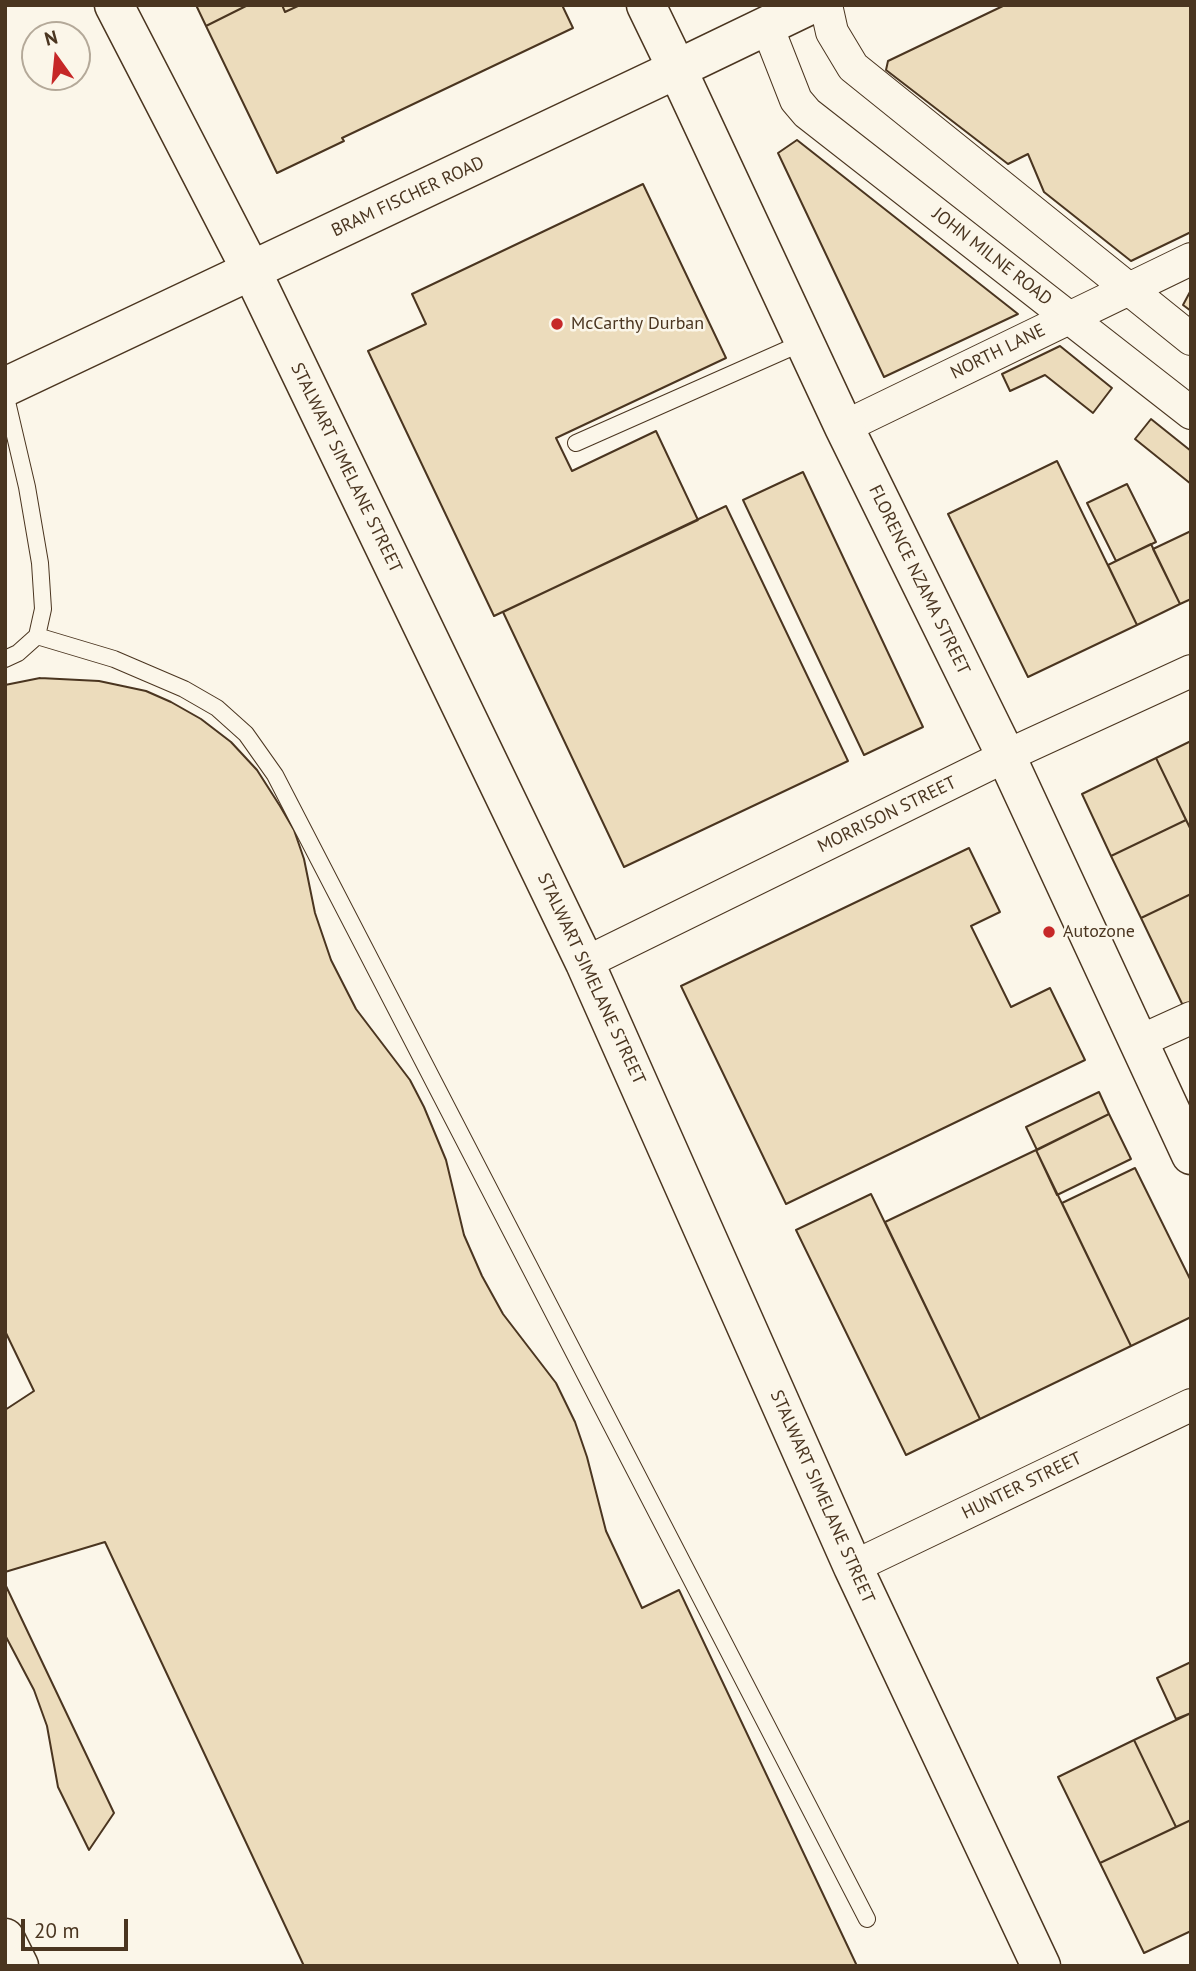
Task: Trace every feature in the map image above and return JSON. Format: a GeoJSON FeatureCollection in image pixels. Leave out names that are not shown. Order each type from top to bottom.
{"type":"FeatureCollection","features":[{"type":"Feature","properties":{"kind":"main road","name":"STALWART SIMELANE STREET"},"geometry":{"type":"LineString","coordinates":[[114,5],[252,272],[585,963],[853,1567],[1041,1966]]}},
{"type":"Feature","properties":{"kind":"main road","name":"FLORENCE NZAMA STREET"},"geometry":{"type":"LineString","coordinates":[[646,5],[844,427],[1006,756],[1191,1155]]}},
{"type":"Feature","properties":{"kind":"main road","name":"BRAM FISCHER ROAD"},"geometry":{"type":"LineString","coordinates":[[5,387],[810,5]]}},
{"type":"Feature","properties":{"kind":"main road"},"geometry":{"type":"LineString","coordinates":[[5,1938],[19,1966]]}},
{"type":"Feature","properties":{"kind":"street"},"geometry":{"type":"LineString","coordinates":[[826,5],[832,32],[853,67],[1191,339]]}},
{"type":"Feature","properties":{"kind":"street","name":"JOHN MILNE ROAD"},"geometry":{"type":"LineString","coordinates":[[767,26],[796,100],[807,113],[1191,413]]}},
{"type":"Feature","properties":{"kind":"street","name":"NORTH LANE"},"geometry":{"type":"LineString","coordinates":[[844,427],[1191,259]]}},
{"type":"Feature","properties":{"kind":"street","name":"MORRISON STREET"},"geometry":{"type":"LineString","coordinates":[[585,963],[1006,756],[1191,671]]}},
{"type":"Feature","properties":{"kind":"street"},"geometry":{"type":"LineString","coordinates":[[1138,1042],[1191,1018]]}},
{"type":"Feature","properties":{"kind":"street","name":"HUNTER STREET"},"geometry":{"type":"LineString","coordinates":[[853,1567],[1191,1405]]}},
{"type":"Feature","properties":{"kind":"lane"},"geometry":{"type":"LineString","coordinates":[[576,443],[804,342]]}},
{"type":"Feature","properties":{"kind":"lane"},"geometry":{"type":"LineString","coordinates":[[5,393],[27,487],[40,563],[43,609],[37,636],[18,653],[5,659]]}},
{"type":"Feature","properties":{"kind":"lane"},"geometry":{"type":"LineString","coordinates":[[37,636],[114,659],[184,689],[217,708],[246,734],[275,775],[867,1919]]}},
{"type":"Feature","properties":{"kind":"building"},"geometry":{"type":"Polygon","coordinates":[[[196,5],[248,5],[206,26],[196,5]]]}},
{"type":"Feature","properties":{"kind":"building"},"geometry":{"type":"Polygon","coordinates":[[[248,5],[282,5],[285,12],[300,5],[562,5],[573,28],[342,138],[344,141],[277,173],[206,26],[248,5]]]}},
{"type":"Feature","properties":{"kind":"building"},"geometry":{"type":"Polygon","coordinates":[[[282,5],[300,5],[285,12],[282,5]]]}},
{"type":"Feature","properties":{"kind":"building"},"geometry":{"type":"Polygon","coordinates":[[[1005,5],[1191,5],[1191,232],[1131,261],[1044,192],[1028,154],[1008,164],[886,70],[888,61],[1005,5]]]}},
{"type":"Feature","properties":{"kind":"building"},"geometry":{"type":"Polygon","coordinates":[[[797,140],[1018,314],[884,377],[778,153],[797,140]]]}},
{"type":"Feature","properties":{"kind":"building"},"geometry":{"type":"Polygon","coordinates":[[[643,184],[726,358],[556,438],[572,471],[656,431],[698,520],[494,616],[368,351],[426,324],[412,294],[643,184]]]}},
{"type":"Feature","properties":{"kind":"building"},"geometry":{"type":"Polygon","coordinates":[[[1191,290],[1191,311],[1183,305],[1191,290]]]}},
{"type":"Feature","properties":{"kind":"building"},"geometry":{"type":"Polygon","coordinates":[[[1060,346],[1112,388],[1093,413],[1045,375],[1010,391],[1002,374],[1060,346]]]}},
{"type":"Feature","properties":{"kind":"building"},"geometry":{"type":"Polygon","coordinates":[[[1151,419],[1191,451],[1191,484],[1135,439],[1151,419]]]}},
{"type":"Feature","properties":{"kind":"building"},"geometry":{"type":"Polygon","coordinates":[[[1057,461],[1137,625],[1028,677],[948,514],[1057,461]]]}},
{"type":"Feature","properties":{"kind":"building"},"geometry":{"type":"Polygon","coordinates":[[[803,472],[923,727],[864,755],[743,500],[803,472]]]}},
{"type":"Feature","properties":{"kind":"building"},"geometry":{"type":"Polygon","coordinates":[[[1127,484],[1156,542],[1116,561],[1087,503],[1127,484]]]}},
{"type":"Feature","properties":{"kind":"building"},"geometry":{"type":"Polygon","coordinates":[[[726,506],[848,761],[624,867],[503,612],[726,506]]]}},
{"type":"Feature","properties":{"kind":"building"},"geometry":{"type":"Polygon","coordinates":[[[1191,531],[1191,599],[1180,604],[1153,549],[1191,531]]]}},
{"type":"Feature","properties":{"kind":"building"},"geometry":{"type":"Polygon","coordinates":[[[1151,544],[1180,604],[1137,625],[1108,565],[1151,544]]]}},
{"type":"Feature","properties":{"kind":"building"},"geometry":{"type":"Polygon","coordinates":[[[40,678],[99,681],[146,691],[171,702],[201,719],[231,742],[257,770],[280,806],[294,830],[304,859],[315,913],[331,960],[356,1009],[410,1080],[424,1107],[446,1160],[464,1235],[503,1314],[556,1383],[575,1422],[606,1531],[642,1608],[679,1590],[857,1966],[304,1966],[105,1542],[5,1572],[5,1410],[34,1391],[5,1331],[5,685],[40,678]]]}},
{"type":"Feature","properties":{"kind":"building"},"geometry":{"type":"Polygon","coordinates":[[[1191,741],[1191,830],[1156,758],[1191,741]]]}},
{"type":"Feature","properties":{"kind":"building"},"geometry":{"type":"Polygon","coordinates":[[[1156,758],[1186,820],[1111,856],[1082,794],[1156,758]]]}},
{"type":"Feature","properties":{"kind":"building"},"geometry":{"type":"Polygon","coordinates":[[[1186,820],[1191,830],[1191,894],[1141,918],[1111,856],[1186,820]]]}},
{"type":"Feature","properties":{"kind":"building"},"geometry":{"type":"Polygon","coordinates":[[[969,848],[1000,912],[971,926],[1011,1007],[1050,988],[1085,1060],[786,1204],[681,986],[969,848]]]}},
{"type":"Feature","properties":{"kind":"building"},"geometry":{"type":"Polygon","coordinates":[[[1191,894],[1191,1010],[1186,1012],[1141,918],[1191,894]]]}},
{"type":"Feature","properties":{"kind":"building"},"geometry":{"type":"Polygon","coordinates":[[[1099,1092],[1109,1114],[1037,1150],[1026,1127],[1099,1092]]]}},
{"type":"Feature","properties":{"kind":"building"},"geometry":{"type":"Polygon","coordinates":[[[1109,1114],[1131,1159],[1057,1195],[1036,1150],[1109,1114]]]}},
{"type":"Feature","properties":{"kind":"building"},"geometry":{"type":"Polygon","coordinates":[[[1036,1150],[1131,1346],[980,1419],[885,1222],[1036,1150]]]}},
{"type":"Feature","properties":{"kind":"building"},"geometry":{"type":"Polygon","coordinates":[[[1135,1168],[1191,1281],[1191,1317],[1131,1346],[1062,1203],[1135,1168]]]}},
{"type":"Feature","properties":{"kind":"building"},"geometry":{"type":"Polygon","coordinates":[[[871,1194],[980,1419],[906,1455],[796,1230],[871,1194]]]}},
{"type":"Feature","properties":{"kind":"building"},"geometry":{"type":"Polygon","coordinates":[[[5,1584],[114,1813],[89,1850],[58,1787],[47,1726],[34,1690],[5,1635],[5,1584]]]}},
{"type":"Feature","properties":{"kind":"building"},"geometry":{"type":"Polygon","coordinates":[[[1191,1662],[1191,1713],[1176,1719],[1157,1678],[1191,1662]]]}},
{"type":"Feature","properties":{"kind":"building"},"geometry":{"type":"Polygon","coordinates":[[[1191,1713],[1191,1820],[1176,1827],[1134,1740],[1191,1713]]]}},
{"type":"Feature","properties":{"kind":"building"},"geometry":{"type":"Polygon","coordinates":[[[1134,1740],[1176,1827],[1100,1863],[1058,1777],[1134,1740]]]}},
{"type":"Feature","properties":{"kind":"building"},"geometry":{"type":"Polygon","coordinates":[[[1191,1820],[1191,1931],[1144,1953],[1100,1863],[1191,1820]]]}},
{"type":"Feature","properties":{"kind":"place","name":"McCarthy Durban"},"geometry":{"type":"Point","coordinates":[557,324]}},
{"type":"Feature","properties":{"kind":"place","name":"Autozone"},"geometry":{"type":"Point","coordinates":[1049,932]}}]}
